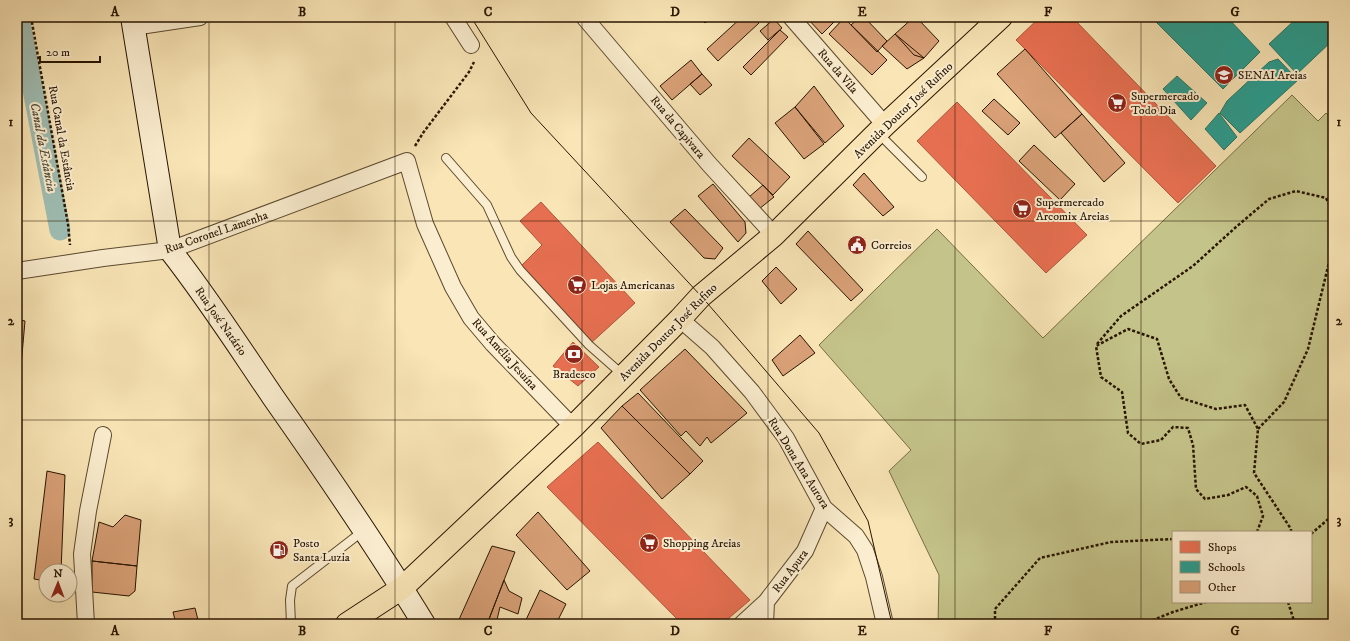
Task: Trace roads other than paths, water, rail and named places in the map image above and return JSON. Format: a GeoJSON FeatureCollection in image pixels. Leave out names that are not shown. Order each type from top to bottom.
{"type":"FeatureCollection","features":[{"type":"Feature","properties":{"kind":"main road","name":"Avenida Doutor José Rufino"},"geometry":{"type":"LineString","coordinates":[[347,624],[402,588],[573,428],[701,296],[774,235],[882,129],[1001,17]]}},
{"type":"Feature","properties":{"kind":"main road","name":"Rua José Natário"},"geometry":{"type":"LineString","coordinates":[[133,22],[170,250],[191,277],[364,531],[424,624]]}},
{"type":"Feature","properties":{"kind":"street"},"geometry":{"type":"LineString","coordinates":[[133,22],[200,17]]}},
{"type":"Feature","properties":{"kind":"street"},"geometry":{"type":"LineString","coordinates":[[453,17],[471,45]]}},
{"type":"Feature","properties":{"kind":"street","name":"Rua da Capivara"},"geometry":{"type":"LineString","coordinates":[[584,17],[710,164],[774,235]]}},
{"type":"Feature","properties":{"kind":"street","name":"Rua da Vila"},"geometry":{"type":"LineString","coordinates":[[791,17],[882,129]]}},
{"type":"Feature","properties":{"kind":"street","name":"Rua Coronel Lamenha"},"geometry":{"type":"LineString","coordinates":[[17,271],[170,250],[407,160]]}},
{"type":"Feature","properties":{"kind":"street","name":"Rua Amélia Jesuína"},"geometry":{"type":"LineString","coordinates":[[407,160],[425,224],[453,287],[468,312],[492,344],[573,428]]}},
{"type":"Feature","properties":{"kind":"street","name":"Rua Dona Ana Aurora"},"geometry":{"type":"LineString","coordinates":[[680,319],[712,347],[752,392],[786,438],[824,508],[856,536],[865,550],[874,577],[885,624]]}},
{"type":"Feature","properties":{"kind":"street"},"geometry":{"type":"LineString","coordinates":[[86,624],[82,554],[88,511],[103,435]]}},
{"type":"Feature","properties":{"kind":"street","name":"Rua Apura"},"geometry":{"type":"LineString","coordinates":[[742,624],[766,602],[806,551],[824,508]]}},
{"type":"Feature","properties":{"kind":"street"},"geometry":{"type":"LineString","coordinates":[[765,624],[766,602]]}},
{"type":"Feature","properties":{"kind":"lane"},"geometry":{"type":"LineString","coordinates":[[882,129],[922,177]]}},
{"type":"Feature","properties":{"kind":"lane"},"geometry":{"type":"LineString","coordinates":[[446,158],[487,205],[511,257],[520,270],[589,345],[624,376]]}},
{"type":"Feature","properties":{"kind":"lane"},"geometry":{"type":"LineString","coordinates":[[291,624],[290,600],[292,586],[364,531]]}},
{"type":"Feature","properties":{"kind":"waterway","name":"Canal da Estância"},"geometry":{"type":"LineString","coordinates":[[19,17],[60,230]]}},
{"type":"Feature","properties":{"kind":"tram line"},"geometry":{"type":"LineString","coordinates":[[471,17],[531,113],[701,296],[819,433],[868,521],[892,624]]}},
{"type":"Feature","properties":{"kind":"place","name":"SENAI Areias"},"geometry":{"type":"Point","coordinates":[1224,75]}},
{"type":"Feature","properties":{"kind":"place","name":"Supermercado Todo Dia"},"geometry":{"type":"Point","coordinates":[1117,103]}},
{"type":"Feature","properties":{"kind":"place","name":"Supermercado Arcomix Areias"},"geometry":{"type":"Point","coordinates":[1022,209]}},
{"type":"Feature","properties":{"kind":"place","name":"Correios"},"geometry":{"type":"Point","coordinates":[857,245]}},
{"type":"Feature","properties":{"kind":"place","name":"Lojas Americanas"},"geometry":{"type":"Point","coordinates":[577,285]}},
{"type":"Feature","properties":{"kind":"place","name":"Bradesco"},"geometry":{"type":"Point","coordinates":[574,354]}},
{"type":"Feature","properties":{"kind":"place","name":"Shopping Areias"},"geometry":{"type":"Point","coordinates":[649,543]}},
{"type":"Feature","properties":{"kind":"place","name":"Posto Santa Luzia"},"geometry":{"type":"Point","coordinates":[279,550]}}]}
